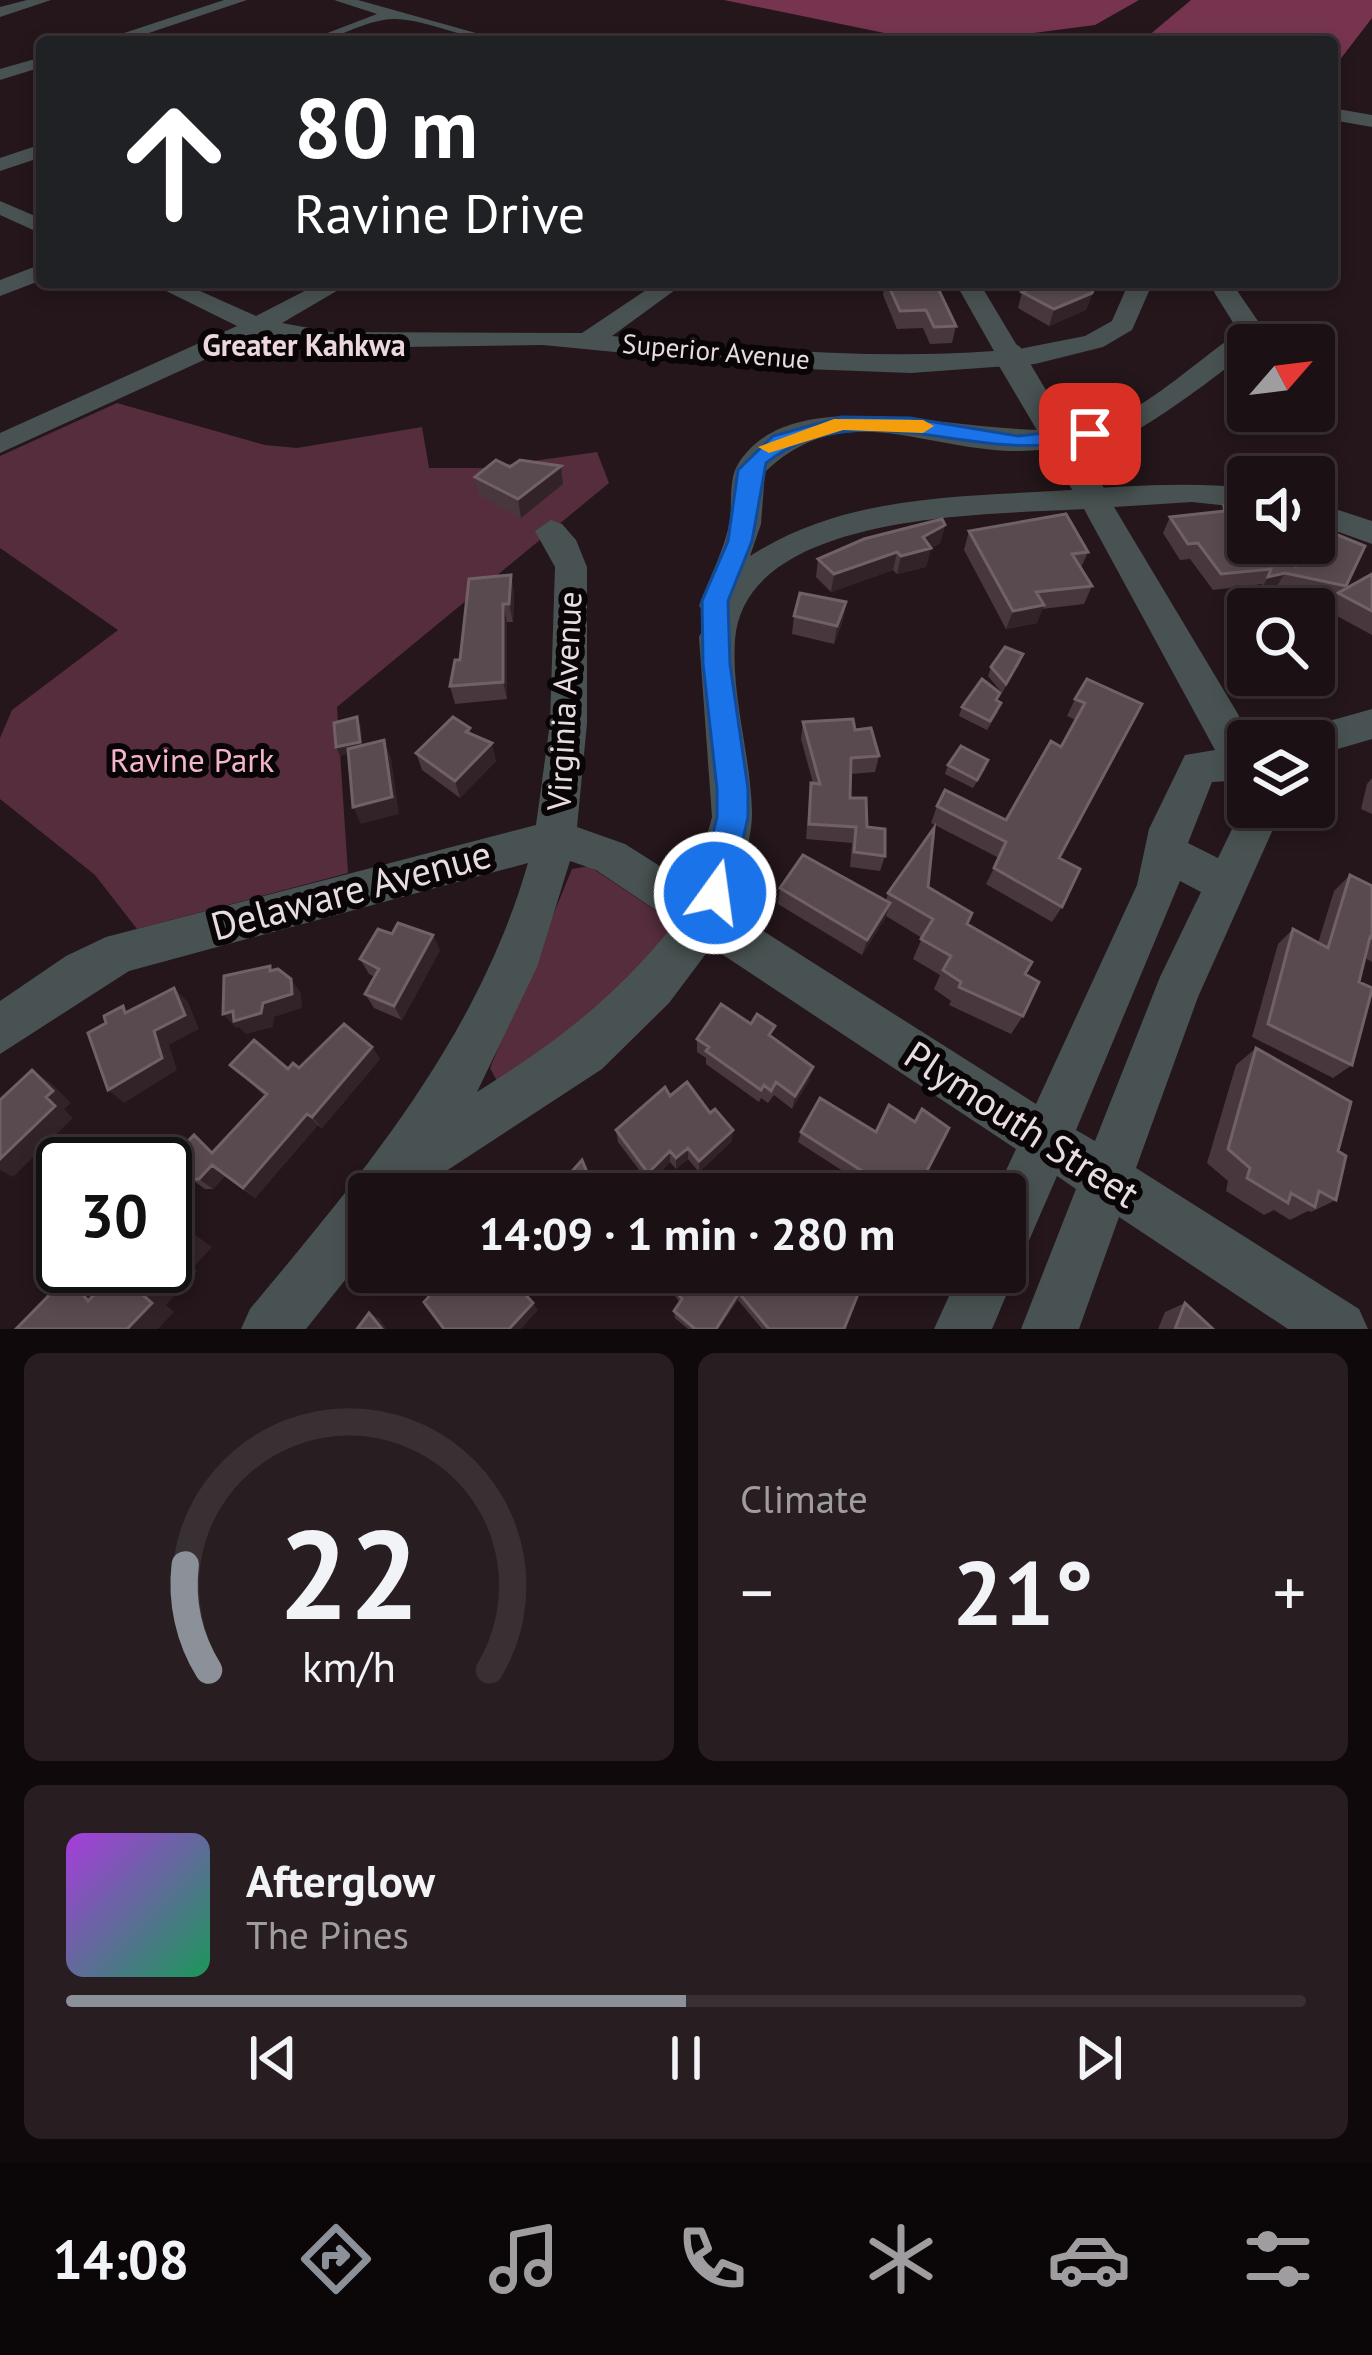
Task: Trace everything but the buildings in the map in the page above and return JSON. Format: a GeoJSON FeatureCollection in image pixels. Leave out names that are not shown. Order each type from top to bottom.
{"type":"FeatureCollection","features":[{"type":"Feature","properties":{"kind":"street"},"geometry":{"type":"LineString","coordinates":[[0,12],[44,0]]}},
{"type":"Feature","properties":{"kind":"street"},"geometry":{"type":"LineString","coordinates":[[124,36],[240,0]]}},
{"type":"Feature","properties":{"kind":"street"},"geometry":{"type":"LineString","coordinates":[[333,2],[473,36]]}},
{"type":"Feature","properties":{"kind":"street"},"geometry":{"type":"LineString","coordinates":[[352,36],[392,18]]}},
{"type":"Feature","properties":{"kind":"street"},"geometry":{"type":"LineString","coordinates":[[332,36],[392,18],[446,36]]}},
{"type":"Feature","properties":{"kind":"street"},"geometry":{"type":"LineString","coordinates":[[0,75],[36,64]]}},
{"type":"Feature","properties":{"kind":"street"},"geometry":{"type":"LineString","coordinates":[[1338,115],[1372,121]]}},
{"type":"Feature","properties":{"kind":"street"},"geometry":{"type":"LineString","coordinates":[[0,154],[36,141]]}},
{"type":"Feature","properties":{"kind":"street"},"geometry":{"type":"LineString","coordinates":[[0,165],[36,152]]}},
{"type":"Feature","properties":{"kind":"street"},"geometry":{"type":"LineString","coordinates":[[0,207],[36,224]]}},
{"type":"Feature","properties":{"kind":"street"},"geometry":{"type":"LineString","coordinates":[[0,275],[36,260]]}},
{"type":"Feature","properties":{"kind":"street"},"geometry":{"type":"LineString","coordinates":[[0,289],[36,274]]}},
{"type":"Feature","properties":{"kind":"street","name":"Superior Avenue"},"geometry":{"type":"LineString","coordinates":[[173,288],[257,326],[358,343],[475,336],[590,340],[878,364],[1010,357],[1076,348],[1111,333],[1130,316],[1140,288]]}},
{"type":"Feature","properties":{"kind":"street"},"geometry":{"type":"LineString","coordinates":[[0,444],[175,368],[329,288]]}},
{"type":"Feature","properties":{"kind":"street"},"geometry":{"type":"LineString","coordinates":[[590,340],[665,288]]}},
{"type":"Feature","properties":{"kind":"street"},"geometry":{"type":"LineString","coordinates":[[970,288],[1227,731]]}},
{"type":"Feature","properties":{"kind":"street"},"geometry":{"type":"LineString","coordinates":[[409,1173],[585,1052],[653,988],[706,919],[732,817],[715,601],[745,524],[750,470],[768,447],[841,423],[910,424],[1018,442],[1121,428],[1248,338],[1247,324],[1228,288]]}},
{"type":"Feature","properties":{"kind":"street"},"geometry":{"type":"LineString","coordinates":[[717,637],[736,596],[763,562],[830,526],[907,510],[1192,492],[1227,496]]}},
{"type":"Feature","properties":{"kind":"street"},"geometry":{"type":"LineString","coordinates":[[1335,520],[1372,533]]}},
{"type":"Feature","properties":{"kind":"street","name":"Virginia Avenue"},"geometry":{"type":"LineString","coordinates":[[394,1173],[455,1083],[500,998],[531,922],[555,838],[564,779],[571,567],[566,548],[551,531]]}},
{"type":"Feature","properties":{"kind":"street"},"geometry":{"type":"LineString","coordinates":[[1335,734],[1372,724]]}},
{"type":"Feature","properties":{"kind":"street"},"geometry":{"type":"LineString","coordinates":[[1026,1185],[1158,885],[1164,851],[1199,766],[1227,773]]}},
{"type":"Feature","properties":{"kind":"street"},"geometry":{"type":"LineString","coordinates":[[1050,1329],[1176,993],[1217,897],[1228,884],[1240,828]]}},
{"type":"Feature","properties":{"kind":"street"},"geometry":{"type":"LineString","coordinates":[[555,838],[610,857],[706,919]]}},
{"type":"Feature","properties":{"kind":"street","name":"Delaware Avenue"},"geometry":{"type":"LineString","coordinates":[[0,1030],[82,971],[122,952],[555,838]]}},
{"type":"Feature","properties":{"kind":"street"},"geometry":{"type":"LineString","coordinates":[[1164,851],[1228,884]]}},
{"type":"Feature","properties":{"kind":"street","name":"Plymouth Street"},"geometry":{"type":"LineString","coordinates":[[706,919],[1340,1329]]}},
{"type":"Feature","properties":{"kind":"street","name":"Virginia Avenue"},"geometry":{"type":"LineString","coordinates":[[270,1329],[348,1233]]}},
{"type":"Feature","properties":{"kind":"street"},"geometry":{"type":"LineString","coordinates":[[963,1329],[979,1293]]}},
{"type":"Feature","properties":{"kind":"green space","name":"Ravine Park"},"geometry":{"type":"Polygon","coordinates":[[[117,403],[265,445],[297,448],[422,427],[429,468],[484,468],[597,452],[609,483],[337,707],[348,873],[137,929],[95,875],[0,799],[0,738],[12,710],[118,630],[0,548],[0,456],[117,403]]]}},
{"type":"Feature","properties":{"kind":"green space"},"geometry":{"type":"Polygon","coordinates":[[[589,866],[673,922],[661,948],[623,994],[574,1033],[497,1081],[490,1068],[572,869],[589,866]]]}},
{"type":"Feature","properties":{"kind":"shaded area"},"geometry":{"type":"Polygon","coordinates":[[[724,0],[1139,0],[1095,25],[1009,36],[899,36],[724,0]]]}},
{"type":"Feature","properties":{"kind":"shaded area"},"geometry":{"type":"Polygon","coordinates":[[[1191,0],[1372,0],[1372,18],[1338,62],[1338,36],[1148,36],[1191,0]]]}},
{"type":"Feature","properties":{"kind":"slow traffic"},"geometry":{"type":"LineString","coordinates":[[769,447],[796,434],[841,423],[923,426]]}},
{"type":"Feature","properties":{"kind":"district","name":"Greater Kahkwa"},"geometry":{"type":"Point","coordinates":[304,346]}},
{"type":"Feature","properties":{"kind":"route"},"geometry":{"type":"LineString","coordinates":[[715,893],[732,817],[733,789],[716,664],[715,601],[740,541],[746,488],[758,458],[780,440],[841,423],[910,424],[1018,442],[1090,434]]}}]}
